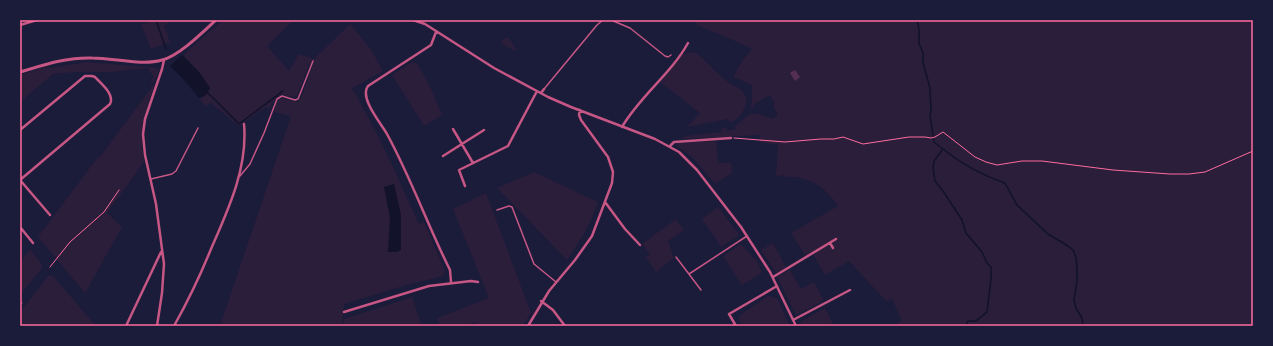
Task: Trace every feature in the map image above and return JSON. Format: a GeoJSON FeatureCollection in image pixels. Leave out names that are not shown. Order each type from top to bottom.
{"type":"FeatureCollection","features":[{"type":"Feature","properties":{"kind":"street"},"geometry":{"type":"LineString","coordinates":[[20,25],[25,22],[37,20]]}},
{"type":"Feature","properties":{"kind":"street"},"geometry":{"type":"LineString","coordinates":[[20,72],[54,62],[75,59],[100,58],[150,62],[164,60],[178,51],[216,20]]}},
{"type":"Feature","properties":{"kind":"street"},"geometry":{"type":"LineString","coordinates":[[412,20],[418,21],[494,68],[541,93],[622,127],[656,139],[683,155],[693,165],[747,236],[772,278],[796,326]]}},
{"type":"Feature","properties":{"kind":"street"},"geometry":{"type":"LineString","coordinates":[[436,32],[431,45],[368,86],[365,93],[367,100],[400,160],[450,270],[452,282]]}},
{"type":"Feature","properties":{"kind":"street"},"geometry":{"type":"LineString","coordinates":[[622,127],[635,108],[682,54],[688,43]]}},
{"type":"Feature","properties":{"kind":"street"},"geometry":{"type":"LineString","coordinates":[[157,326],[163,284],[164,264],[155,198],[144,150],[143,131],[145,119],[164,60]]}},
{"type":"Feature","properties":{"kind":"street"},"geometry":{"type":"LineString","coordinates":[[20,130],[85,76],[95,77],[111,96],[110,104],[20,180],[50,215]]}},
{"type":"Feature","properties":{"kind":"street"},"geometry":{"type":"LineString","coordinates":[[541,93],[544,89]]}},
{"type":"Feature","properties":{"kind":"street"},"geometry":{"type":"LineString","coordinates":[[464,186],[459,170],[508,146],[537,91]]}},
{"type":"Feature","properties":{"kind":"street"},"geometry":{"type":"LineString","coordinates":[[528,326],[541,301],[588,243],[596,226],[613,179],[611,164],[608,157],[579,117],[580,110]]}},
{"type":"Feature","properties":{"kind":"street"},"geometry":{"type":"LineString","coordinates":[[174,326],[197,282],[221,226],[239,177],[245,137],[244,124]]}},
{"type":"Feature","properties":{"kind":"street"},"geometry":{"type":"LineString","coordinates":[[453,130],[473,163]]}},
{"type":"Feature","properties":{"kind":"street"},"geometry":{"type":"LineString","coordinates":[[443,156],[484,130]]}},
{"type":"Feature","properties":{"kind":"street"},"geometry":{"type":"LineString","coordinates":[[670,146],[674,142],[679,141],[731,138]]}},
{"type":"Feature","properties":{"kind":"street"},"geometry":{"type":"LineString","coordinates":[[605,202],[625,229],[640,245]]}},
{"type":"Feature","properties":{"kind":"street"},"geometry":{"type":"LineString","coordinates":[[20,227],[33,243]]}},
{"type":"Feature","properties":{"kind":"street"},"geometry":{"type":"LineString","coordinates":[[772,278],[836,239]]}},
{"type":"Feature","properties":{"kind":"street"},"geometry":{"type":"LineString","coordinates":[[830,243],[833,248]]}},
{"type":"Feature","properties":{"kind":"street"},"geometry":{"type":"LineString","coordinates":[[126,326],[162,251]]}},
{"type":"Feature","properties":{"kind":"street"},"geometry":{"type":"LineString","coordinates":[[344,312],[417,289],[452,282],[478,282]]}},
{"type":"Feature","properties":{"kind":"street"},"geometry":{"type":"LineString","coordinates":[[736,326],[729,314],[776,286]]}},
{"type":"Feature","properties":{"kind":"street"},"geometry":{"type":"LineString","coordinates":[[793,320],[850,290]]}},
{"type":"Feature","properties":{"kind":"street"},"geometry":{"type":"LineString","coordinates":[[541,301],[553,310],[565,326]]}},
{"type":"Feature","properties":{"kind":"lane"},"geometry":{"type":"LineString","coordinates":[[544,89],[597,25],[603,20]]}},
{"type":"Feature","properties":{"kind":"lane"},"geometry":{"type":"LineString","coordinates":[[611,20],[630,28],[665,56],[668,57],[671,55]]}},
{"type":"Feature","properties":{"kind":"lane"},"geometry":{"type":"LineString","coordinates":[[239,177],[250,164],[277,99],[282,96],[295,100],[298,99],[313,61]]}},
{"type":"Feature","properties":{"kind":"lane"},"geometry":{"type":"LineString","coordinates":[[151,179],[172,174],[176,171],[198,128]]}},
{"type":"Feature","properties":{"kind":"lane"},"geometry":{"type":"LineString","coordinates":[[497,210],[509,206],[512,207],[534,264],[556,282]]}},
{"type":"Feature","properties":{"kind":"lane"},"geometry":{"type":"LineString","coordinates":[[689,274],[747,236]]}},
{"type":"Feature","properties":{"kind":"lane"},"geometry":{"type":"LineString","coordinates":[[676,257],[701,290]]}},
{"type":"Feature","properties":{"kind":"path"},"geometry":{"type":"LineString","coordinates":[[731,138],[785,142],[834,139],[843,137],[863,144],[909,137],[931,138],[943,132],[975,157],[996,165],[1042,161],[1112,170],[1170,174],[1205,172],[1253,151]]}},
{"type":"Feature","properties":{"kind":"path"},"geometry":{"type":"LineString","coordinates":[[50,266],[70,242],[104,212],[119,190]]}},
{"type":"Feature","properties":{"kind":"shaded area"},"geometry":{"type":"Polygon","coordinates":[[[147,20],[168,20],[169,22],[164,26],[170,42],[151,49],[141,24],[147,23],[147,20]]]}},
{"type":"Feature","properties":{"kind":"shaded area"},"geometry":{"type":"Polygon","coordinates":[[[223,20],[294,20],[267,46],[289,71],[299,54],[314,59],[350,24],[370,48],[383,71],[351,89],[357,96],[379,138],[419,224],[424,222],[445,271],[443,276],[403,286],[344,304],[342,326],[220,326],[291,116],[274,112],[277,100],[282,98],[298,102],[304,91],[312,66],[309,64],[297,96],[293,97],[281,94],[276,98],[269,109],[266,107],[239,126],[211,103],[205,106],[199,98],[206,95],[210,88],[199,72],[183,55],[223,20]]]}},
{"type":"Feature","properties":{"kind":"shaded area"},"geometry":{"type":"Polygon","coordinates":[[[696,20],[1253,20],[1253,326],[892,326],[902,321],[892,299],[886,301],[849,261],[825,275],[812,252],[805,255],[791,233],[838,206],[828,193],[816,184],[802,178],[785,177],[785,175],[776,176],[778,145],[760,142],[760,135],[681,139],[685,136],[722,132],[721,129],[726,127],[727,131],[736,129],[735,126],[750,114],[759,114],[772,119],[778,115],[773,106],[775,104],[770,95],[755,104],[751,109],[752,85],[734,77],[742,61],[752,49],[697,25],[696,20]]]}},
{"type":"Feature","properties":{"kind":"shaded area"},"geometry":{"type":"Polygon","coordinates":[[[508,37],[517,50],[515,51],[502,44],[501,41],[508,37]]]}},
{"type":"Feature","properties":{"kind":"shaded area"},"geometry":{"type":"Polygon","coordinates":[[[695,52],[730,83],[740,89],[745,95],[746,103],[743,112],[730,123],[728,119],[687,127],[700,113],[660,82],[683,54],[695,52]]]}},
{"type":"Feature","properties":{"kind":"shaded area"},"geometry":{"type":"Polygon","coordinates":[[[182,55],[199,72],[210,88],[207,94],[203,97],[199,98],[170,66],[182,55]]]}},
{"type":"Feature","properties":{"kind":"shaded area"},"geometry":{"type":"Polygon","coordinates":[[[86,62],[159,68],[158,74],[150,86],[153,76],[147,68],[111,72],[75,72],[53,74],[20,102],[20,75],[46,67],[59,67],[86,62]]]}},
{"type":"Feature","properties":{"kind":"shaded area"},"geometry":{"type":"Polygon","coordinates":[[[411,63],[417,63],[431,89],[442,115],[424,126],[392,75],[411,63]]]}},
{"type":"Feature","properties":{"kind":"shaded area"},"geometry":{"type":"Polygon","coordinates":[[[155,83],[143,122],[142,147],[144,162],[107,213],[122,227],[85,293],[38,237],[155,83]]]}},
{"type":"Feature","properties":{"kind":"shaded area"},"geometry":{"type":"Polygon","coordinates":[[[716,141],[718,163],[731,163],[732,173],[715,184],[693,158],[677,146],[678,143],[716,141]]]}},
{"type":"Feature","properties":{"kind":"shaded area"},"geometry":{"type":"Polygon","coordinates":[[[534,172],[598,202],[585,232],[567,260],[497,188],[534,172]]]}},
{"type":"Feature","properties":{"kind":"shaded area"},"geometry":{"type":"Polygon","coordinates":[[[394,184],[401,215],[401,250],[396,252],[388,252],[390,218],[384,187],[394,184]]]}},
{"type":"Feature","properties":{"kind":"shaded area"},"geometry":{"type":"Polygon","coordinates":[[[486,193],[531,313],[523,326],[477,326],[475,322],[466,326],[440,326],[437,318],[489,298],[453,209],[486,193]]]}},
{"type":"Feature","properties":{"kind":"shaded area"},"geometry":{"type":"Polygon","coordinates":[[[718,207],[738,233],[738,236],[721,247],[702,219],[718,207]]]}},
{"type":"Feature","properties":{"kind":"shaded area"},"geometry":{"type":"Polygon","coordinates":[[[676,219],[684,230],[668,241],[674,258],[656,272],[646,257],[650,254],[642,244],[676,219]]]}},
{"type":"Feature","properties":{"kind":"shaded area"},"geometry":{"type":"Polygon","coordinates":[[[773,243],[786,267],[776,273],[761,250],[773,243]]]}},
{"type":"Feature","properties":{"kind":"shaded area"},"geometry":{"type":"Polygon","coordinates":[[[741,244],[757,261],[762,273],[742,285],[723,256],[741,244]]]}},
{"type":"Feature","properties":{"kind":"shaded area"},"geometry":{"type":"Polygon","coordinates":[[[30,249],[41,263],[42,268],[20,295],[20,263],[30,249]]]}},
{"type":"Feature","properties":{"kind":"shaded area"},"geometry":{"type":"Polygon","coordinates":[[[790,270],[801,289],[814,282],[823,299],[820,303],[796,315],[777,277],[790,270]]]}},
{"type":"Feature","properties":{"kind":"shaded area"},"geometry":{"type":"Polygon","coordinates":[[[48,276],[53,276],[96,326],[20,326],[20,312],[48,276]]]}},
{"type":"Feature","properties":{"kind":"shaded area"},"geometry":{"type":"Polygon","coordinates":[[[768,296],[777,298],[790,326],[741,326],[739,320],[740,315],[768,296]]]}},
{"type":"Feature","properties":{"kind":"shaded area"},"geometry":{"type":"Polygon","coordinates":[[[412,297],[421,324],[414,326],[343,326],[344,319],[412,297]]]}},
{"type":"Feature","properties":{"kind":"shaded area"},"geometry":{"type":"Polygon","coordinates":[[[825,308],[834,326],[802,326],[800,322],[825,308]]]}},
{"type":"Feature","properties":{"kind":"building"},"geometry":{"type":"Polygon","coordinates":[[[795,70],[800,77],[795,81],[790,73],[795,70]]]}},
{"type":"Feature","properties":{"kind":"waterway"},"geometry":{"type":"LineString","coordinates":[[156,20],[166,49]]}},
{"type":"Feature","properties":{"kind":"waterway"},"geometry":{"type":"LineString","coordinates":[[917,20],[919,29],[919,43],[923,53],[923,63],[930,88],[930,116],[934,142],[943,149],[934,161],[933,168],[935,181],[962,220],[966,233],[982,252],[987,263],[991,267],[987,312],[976,321],[968,321],[966,326]]}},
{"type":"Feature","properties":{"kind":"waterway"},"geometry":{"type":"LineString","coordinates":[[208,93],[239,124],[283,91]]}},
{"type":"Feature","properties":{"kind":"waterway"},"geometry":{"type":"LineString","coordinates":[[943,149],[972,169],[1005,183],[1017,205],[1048,234],[1073,250],[1076,257],[1077,270],[1074,300],[1076,308],[1082,318],[1083,326]]}}]}
